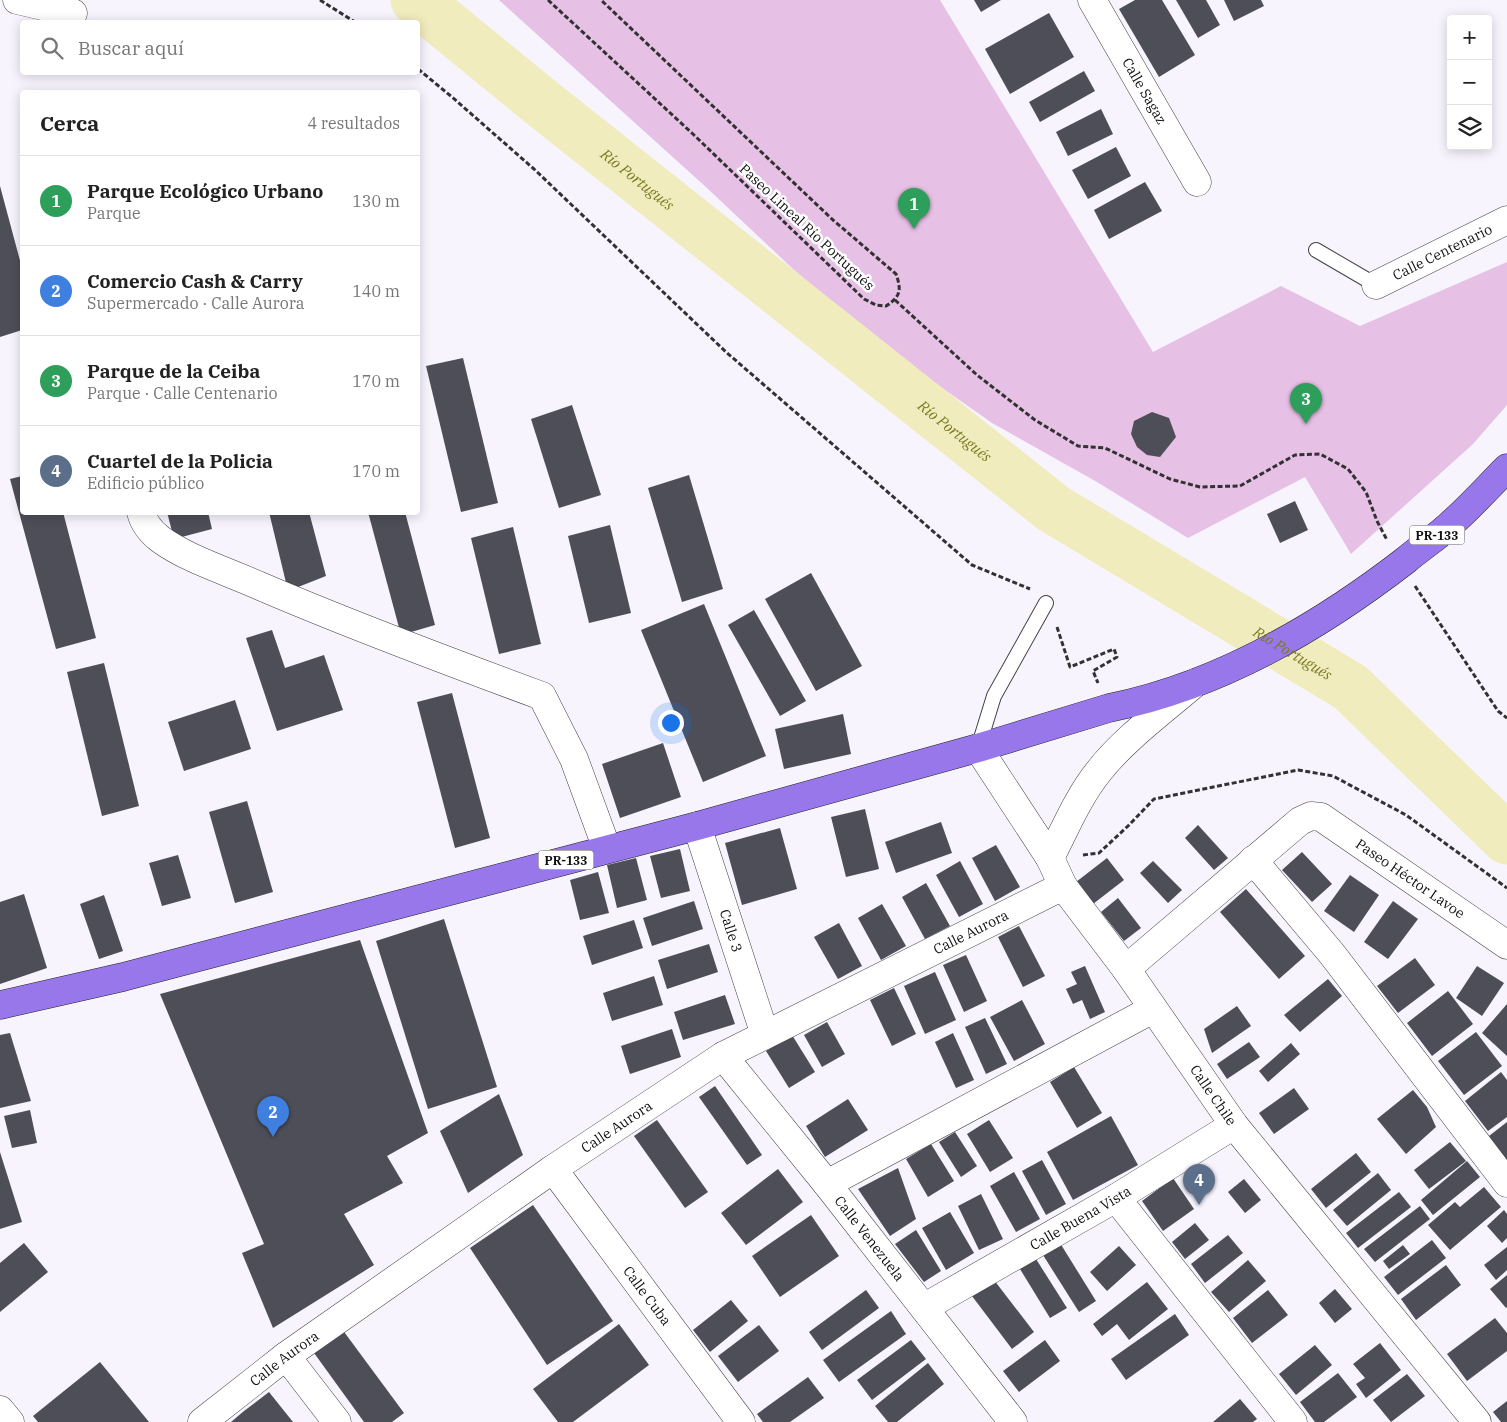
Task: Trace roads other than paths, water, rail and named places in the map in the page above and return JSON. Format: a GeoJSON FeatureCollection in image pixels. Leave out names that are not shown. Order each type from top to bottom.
{"type":"FeatureCollection","features":[{"type":"Feature","properties":{"kind":"main road","name":"PR-133"},"geometry":{"type":"LineString","coordinates":[[0,1005],[123,977],[697,826],[978,748],[1195,683],[1228,671],[1305,630],[1362,594],[1452,523],[1507,468]]}},
{"type":"Feature","properties":{"kind":"street"},"geometry":{"type":"LineString","coordinates":[[17,0],[73,13]]}},
{"type":"Feature","properties":{"kind":"street","name":"Calle Sagaz"},"geometry":{"type":"LineString","coordinates":[[1092,0],[1197,182]]}},
{"type":"Feature","properties":{"kind":"street","name":"Calle Centenario"},"geometry":{"type":"LineString","coordinates":[[1376,285],[1507,220]]}},
{"type":"Feature","properties":{"kind":"street"},"geometry":{"type":"LineString","coordinates":[[142,515],[152,532],[162,541],[186,554],[294,601],[405,646],[542,696],[574,759],[607,849]]}},
{"type":"Feature","properties":{"kind":"street"},"geometry":{"type":"LineString","coordinates":[[1050,858],[1076,807],[1097,773],[1118,749],[1195,683]]}},
{"type":"Feature","properties":{"kind":"street","name":"Calle Chile"},"geometry":{"type":"LineString","coordinates":[[978,748],[1050,858],[1063,886],[1126,969],[1234,1125],[1477,1422]]}},
{"type":"Feature","properties":{"kind":"street","name":"Paseo Héctor Lavoe"},"geometry":{"type":"LineString","coordinates":[[1254,860],[1300,821],[1311,816],[1320,817],[1507,945]]}},
{"type":"Feature","properties":{"kind":"street","name":"Calle 3"},"geometry":{"type":"LineString","coordinates":[[697,826],[765,1034]]}},
{"type":"Feature","properties":{"kind":"street"},"geometry":{"type":"LineString","coordinates":[[1126,969],[1254,860],[1332,954],[1507,1182]]}},
{"type":"Feature","properties":{"kind":"street","name":"Calle Aurora"},"geometry":{"type":"LineString","coordinates":[[202,1422],[286,1356],[553,1169],[723,1056],[1063,886]]}},
{"type":"Feature","properties":{"kind":"street"},"geometry":{"type":"LineString","coordinates":[[827,1184],[1153,1009]]}},
{"type":"Feature","properties":{"kind":"street","name":"Calle Venezuela"},"geometry":{"type":"LineString","coordinates":[[723,1056],[925,1307],[1013,1422]]}},
{"type":"Feature","properties":{"kind":"street","name":"Calle Buena Vista"},"geometry":{"type":"LineString","coordinates":[[925,1307],[1116,1198],[1234,1125]]}},
{"type":"Feature","properties":{"kind":"street","name":"Calle Cuba"},"geometry":{"type":"LineString","coordinates":[[553,1169],[741,1422]]}},
{"type":"Feature","properties":{"kind":"street"},"geometry":{"type":"LineString","coordinates":[[1116,1198],[1293,1422]]}},
{"type":"Feature","properties":{"kind":"street"},"geometry":{"type":"LineString","coordinates":[[286,1356],[337,1422]]}},
{"type":"Feature","properties":{"kind":"street"},"geometry":{"type":"LineString","coordinates":[[0,1410],[10,1422]]}},
{"type":"Feature","properties":{"kind":"lane"},"geometry":{"type":"LineString","coordinates":[[1316,250],[1376,285]]}},
{"type":"Feature","properties":{"kind":"lane"},"geometry":{"type":"LineString","coordinates":[[978,748],[994,696],[1046,603]]}},
{"type":"Feature","properties":{"kind":"waterway","name":"Río Portugués"},"geometry":{"type":"LineString","coordinates":[[416,0],[542,103],[1054,509],[1350,687],[1507,839]]}},
{"type":"Feature","properties":{"kind":"place","name":"Parque Ecológico Urbano"},"geometry":{"type":"Point","coordinates":[914,229]}},
{"type":"Feature","properties":{"kind":"place","name":"Parque de la Ceiba"},"geometry":{"type":"Point","coordinates":[1306,424]}},
{"type":"Feature","properties":{"kind":"place","name":"Comercio Cash & Carry"},"geometry":{"type":"Point","coordinates":[273,1137]}},
{"type":"Feature","properties":{"kind":"place","name":"Cuartel de la Policia"},"geometry":{"type":"Point","coordinates":[1199,1205]}}]}
